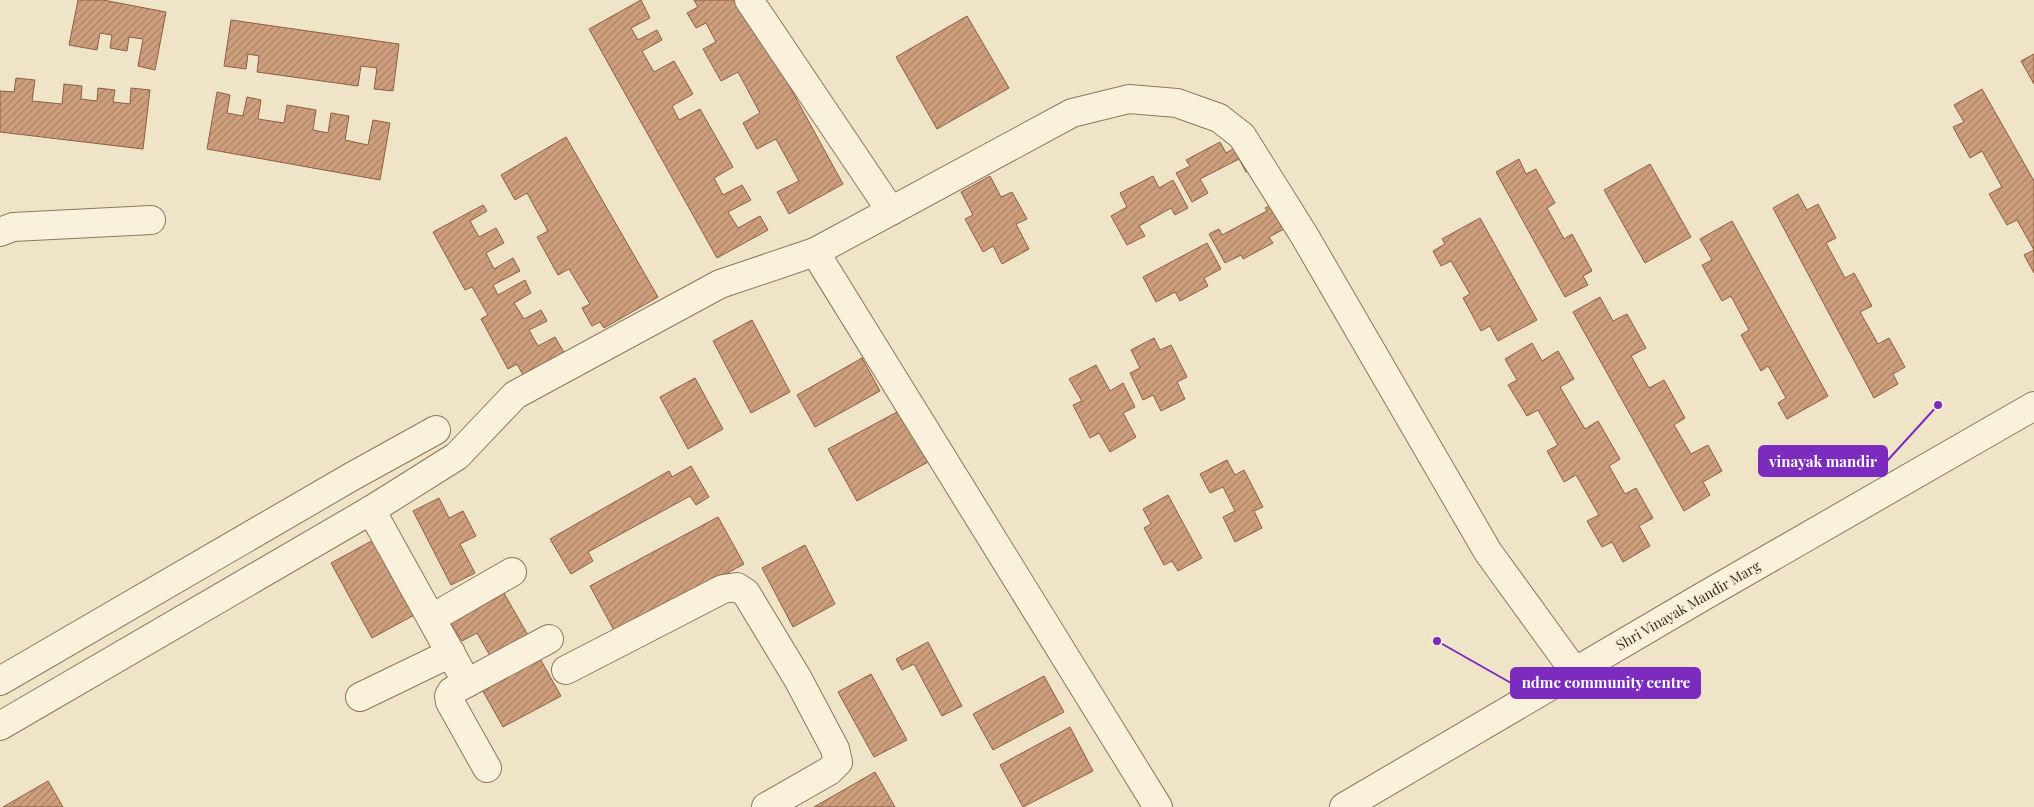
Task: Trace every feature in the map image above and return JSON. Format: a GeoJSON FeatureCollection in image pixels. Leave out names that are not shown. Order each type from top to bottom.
{"type":"FeatureCollection","features":[{"type":"Feature","properties":{"kind":"street"},"geometry":{"type":"LineString","coordinates":[[749,0],[892,211]]}},
{"type":"Feature","properties":{"kind":"street"},"geometry":{"type":"LineString","coordinates":[[0,726],[371,510],[457,456],[515,395],[720,284],[815,252],[1072,113],[1129,99],[1176,103],[1219,118],[1242,136],[1258,158],[1402,401],[1488,552],[1575,672]]}},
{"type":"Feature","properties":{"kind":"street"},"geometry":{"type":"LineString","coordinates":[[0,232],[13,227],[151,220]]}},
{"type":"Feature","properties":{"kind":"street"},"geometry":{"type":"LineString","coordinates":[[815,252],[1158,807]]}},
{"type":"Feature","properties":{"kind":"street","name":"Shri Vinayak Mandir Marg"},"geometry":{"type":"LineString","coordinates":[[1344,807],[2034,406]]}},
{"type":"Feature","properties":{"kind":"street"},"geometry":{"type":"LineString","coordinates":[[0,680],[351,477],[436,430]]}},
{"type":"Feature","properties":{"kind":"street"},"geometry":{"type":"LineString","coordinates":[[371,510],[467,683]]}},
{"type":"Feature","properties":{"kind":"street"},"geometry":{"type":"LineString","coordinates":[[432,618],[512,572]]}},
{"type":"Feature","properties":{"kind":"street"},"geometry":{"type":"LineString","coordinates":[[566,670],[723,589],[737,587],[746,593],[798,679],[835,750],[838,762],[829,771],[766,807]]}},
{"type":"Feature","properties":{"kind":"street"},"geometry":{"type":"LineString","coordinates":[[487,768],[450,702],[449,696],[452,691],[549,639]]}},
{"type":"Feature","properties":{"kind":"street"},"geometry":{"type":"LineString","coordinates":[[360,697],[451,652]]}},
{"type":"Feature","properties":{"kind":"building"},"geometry":{"type":"Polygon","coordinates":[[[78,0],[103,0],[166,12],[155,70],[138,66],[143,39],[129,37],[127,51],[110,48],[112,35],[100,33],[97,50],[69,45],[78,0]]]}},
{"type":"Feature","properties":{"kind":"building"},"geometry":{"type":"Polygon","coordinates":[[[641,0],[650,18],[631,28],[638,40],[657,30],[662,40],[642,51],[654,72],[674,61],[693,94],[672,106],[679,120],[700,109],[733,167],[714,178],[723,195],[742,185],[751,200],[728,212],[738,228],[760,216],[768,230],[717,258],[589,29],[641,0]]]}},
{"type":"Feature","properties":{"kind":"building"},"geometry":{"type":"Polygon","coordinates":[[[694,0],[742,0],[843,184],[789,214],[777,192],[799,181],[776,139],[757,149],[743,123],[760,113],[738,72],[721,81],[703,49],[716,42],[706,23],[696,28],[687,13],[698,7],[694,0]]]}},
{"type":"Feature","properties":{"kind":"building"},"geometry":{"type":"Polygon","coordinates":[[[967,16],[1009,88],[937,129],[896,57],[967,16]]]}},
{"type":"Feature","properties":{"kind":"building"},"geometry":{"type":"Polygon","coordinates":[[[231,20],[399,44],[393,91],[374,89],[377,68],[361,66],[358,86],[257,72],[259,56],[248,54],[246,69],[224,66],[231,20]]]}},
{"type":"Feature","properties":{"kind":"building"},"geometry":{"type":"Polygon","coordinates":[[[2034,54],[2034,84],[2021,61],[2034,54]]]}},
{"type":"Feature","properties":{"kind":"building"},"geometry":{"type":"Polygon","coordinates":[[[16,78],[35,80],[32,101],[62,104],[64,84],[82,86],[81,99],[97,101],[98,88],[115,90],[113,102],[130,104],[131,88],[150,90],[143,149],[0,132],[0,91],[14,92],[16,78]]]}},
{"type":"Feature","properties":{"kind":"building"},"geometry":{"type":"Polygon","coordinates":[[[1982,89],[2034,181],[2034,250],[2017,220],[2007,225],[1989,194],[2002,187],[1982,151],[1970,158],[1953,127],[1964,122],[1954,105],[1982,89]]]}},
{"type":"Feature","properties":{"kind":"building"},"geometry":{"type":"Polygon","coordinates":[[[217,92],[230,95],[227,113],[243,116],[247,97],[261,100],[258,119],[284,123],[287,105],[316,110],[313,130],[328,133],[331,113],[349,116],[345,140],[368,145],[373,120],[390,123],[380,180],[207,149],[217,92]]]}},
{"type":"Feature","properties":{"kind":"building"},"geometry":{"type":"Polygon","coordinates":[[[566,137],[658,297],[604,328],[600,322],[592,326],[582,308],[590,304],[569,269],[558,275],[537,237],[548,231],[527,193],[515,200],[501,175],[566,137]]]}},
{"type":"Feature","properties":{"kind":"building"},"geometry":{"type":"Polygon","coordinates":[[[1220,142],[1226,153],[1243,143],[1256,167],[1246,172],[1239,159],[1200,179],[1208,193],[1192,202],[1176,173],[1190,166],[1186,160],[1220,142]]]}},
{"type":"Feature","properties":{"kind":"building"},"geometry":{"type":"Polygon","coordinates":[[[1519,159],[1526,174],[1536,169],[1555,203],[1547,208],[1564,239],[1572,234],[1592,271],[1583,276],[1588,285],[1565,297],[1496,172],[1519,159]]]}},
{"type":"Feature","properties":{"kind":"building"},"geometry":{"type":"Polygon","coordinates":[[[1650,164],[1691,237],[1645,263],[1604,190],[1650,164]]]}},
{"type":"Feature","properties":{"kind":"building"},"geometry":{"type":"Polygon","coordinates":[[[990,176],[1001,197],[1012,192],[1027,219],[1016,224],[1029,249],[1002,264],[993,246],[983,252],[965,219],[973,215],[961,192],[990,176]]]}},
{"type":"Feature","properties":{"kind":"building"},"geometry":{"type":"Polygon","coordinates":[[[1153,176],[1159,188],[1173,180],[1188,208],[1175,215],[1171,208],[1139,226],[1145,236],[1127,245],[1111,216],[1127,207],[1120,193],[1153,176]]]}},
{"type":"Feature","properties":{"kind":"building"},"geometry":{"type":"Polygon","coordinates":[[[1798,194],[1807,210],[1818,204],[1836,238],[1826,243],[1845,278],[1854,273],[1872,306],[1860,312],[1878,344],[1889,338],[1905,367],[1893,374],[1898,384],[1874,398],[1773,208],[1798,194]]]}},
{"type":"Feature","properties":{"kind":"building"},"geometry":{"type":"Polygon","coordinates":[[[1274,203],[1286,228],[1269,237],[1273,243],[1243,259],[1241,255],[1225,263],[1209,234],[1219,229],[1222,235],[1267,211],[1265,208],[1274,203]]]}},
{"type":"Feature","properties":{"kind":"building"},"geometry":{"type":"Polygon","coordinates":[[[483,205],[487,211],[470,221],[479,237],[496,228],[504,243],[486,253],[494,269],[513,258],[520,271],[493,285],[498,295],[525,280],[531,293],[514,303],[524,319],[541,310],[547,321],[529,330],[538,346],[555,337],[565,354],[524,377],[517,364],[508,369],[481,319],[488,315],[472,287],[465,290],[433,232],[483,205]]]}},
{"type":"Feature","properties":{"kind":"building"},"geometry":{"type":"Polygon","coordinates":[[[1480,218],[1537,320],[1498,341],[1490,326],[1481,331],[1463,298],[1470,294],[1451,261],[1441,266],[1433,251],[1445,244],[1442,239],[1480,218]]]}},
{"type":"Feature","properties":{"kind":"building"},"geometry":{"type":"Polygon","coordinates":[[[1732,221],[1828,396],[1787,419],[1778,403],[1786,398],[1768,366],[1761,371],[1741,335],[1749,330],[1731,296],[1722,301],[1702,265],[1712,260],[1700,239],[1732,221]]]}},
{"type":"Feature","properties":{"kind":"building"},"geometry":{"type":"Polygon","coordinates":[[[1207,243],[1221,269],[1204,278],[1208,286],[1180,301],[1175,292],[1156,302],[1143,277],[1207,243]]]}},
{"type":"Feature","properties":{"kind":"building"},"geometry":{"type":"Polygon","coordinates":[[[2034,250],[2034,273],[2024,255],[2034,250]]]}},
{"type":"Feature","properties":{"kind":"building"},"geometry":{"type":"Polygon","coordinates":[[[1600,297],[1613,321],[1627,314],[1646,348],[1631,356],[1649,388],[1664,380],[1685,418],[1674,425],[1691,454],[1708,445],[1722,471],[1703,482],[1710,495],[1684,511],[1573,312],[1600,297]]]}},
{"type":"Feature","properties":{"kind":"building"},"geometry":{"type":"Polygon","coordinates":[[[752,320],[790,392],[751,413],[713,341],[752,320]]]}},
{"type":"Feature","properties":{"kind":"building"},"geometry":{"type":"Polygon","coordinates":[[[1154,338],[1160,350],[1171,345],[1187,377],[1177,382],[1185,399],[1161,411],[1153,395],[1143,400],[1130,373],[1140,368],[1131,350],[1154,338]]]}},
{"type":"Feature","properties":{"kind":"building"},"geometry":{"type":"Polygon","coordinates":[[[1532,343],[1542,361],[1558,351],[1574,379],[1560,387],[1585,429],[1598,421],[1620,459],[1609,466],[1625,494],[1636,488],[1653,518],[1639,526],[1650,546],[1623,562],[1612,542],[1602,547],[1587,521],[1599,515],[1576,475],[1564,482],[1547,451],[1558,445],[1538,410],[1527,416],[1508,385],[1517,380],[1505,359],[1532,343]]]}},
{"type":"Feature","properties":{"kind":"building"},"geometry":{"type":"Polygon","coordinates":[[[862,358],[880,391],[815,427],[797,395],[862,358]]]}},
{"type":"Feature","properties":{"kind":"building"},"geometry":{"type":"Polygon","coordinates":[[[1096,365],[1110,391],[1123,383],[1135,407],[1123,413],[1136,437],[1110,452],[1099,433],[1090,438],[1073,405],[1082,401],[1069,379],[1096,365]]]}},
{"type":"Feature","properties":{"kind":"building"},"geometry":{"type":"Polygon","coordinates":[[[695,378],[723,429],[688,449],[660,397],[695,378]]]}},
{"type":"Feature","properties":{"kind":"building"},"geometry":{"type":"Polygon","coordinates":[[[899,411],[928,462],[857,501],[828,449],[899,411]]]}},
{"type":"Feature","properties":{"kind":"building"},"geometry":{"type":"Polygon","coordinates":[[[1227,460],[1235,475],[1244,470],[1263,507],[1254,511],[1262,528],[1235,542],[1223,517],[1235,511],[1223,487],[1210,493],[1200,474],[1227,460]]]}},
{"type":"Feature","properties":{"kind":"building"},"geometry":{"type":"Polygon","coordinates":[[[691,466],[709,497],[696,505],[690,496],[588,552],[593,561],[571,574],[550,539],[669,471],[672,477],[691,466]]]}},
{"type":"Feature","properties":{"kind":"building"},"geometry":{"type":"Polygon","coordinates":[[[1168,495],[1202,558],[1178,571],[1172,561],[1164,565],[1144,528],[1151,524],[1143,509],[1168,495]]]}},
{"type":"Feature","properties":{"kind":"building"},"geometry":{"type":"Polygon","coordinates":[[[439,498],[449,518],[463,511],[476,536],[460,544],[475,573],[451,585],[413,511],[439,498]]]}},
{"type":"Feature","properties":{"kind":"building"},"geometry":{"type":"Polygon","coordinates":[[[718,517],[744,564],[616,634],[590,586],[718,517]]]}},
{"type":"Feature","properties":{"kind":"building"},"geometry":{"type":"Polygon","coordinates":[[[377,538],[418,613],[372,638],[331,563],[377,538]]]}},
{"type":"Feature","properties":{"kind":"building"},"geometry":{"type":"Polygon","coordinates":[[[805,545],[835,604],[793,627],[762,568],[805,545]]]}},
{"type":"Feature","properties":{"kind":"building"},"geometry":{"type":"Polygon","coordinates":[[[501,588],[533,644],[496,666],[477,633],[462,641],[448,619],[501,588]]]}},
{"type":"Feature","properties":{"kind":"building"},"geometry":{"type":"Polygon","coordinates":[[[928,642],[962,706],[942,716],[914,664],[902,670],[896,659],[928,642]]]}},
{"type":"Feature","properties":{"kind":"building"},"geometry":{"type":"Polygon","coordinates":[[[538,655],[561,696],[503,727],[480,686],[538,655]]]}},
{"type":"Feature","properties":{"kind":"building"},"geometry":{"type":"Polygon","coordinates":[[[871,674],[907,740],[874,757],[838,692],[871,674]]]}},
{"type":"Feature","properties":{"kind":"building"},"geometry":{"type":"Polygon","coordinates":[[[1044,676],[1064,712],[993,750],[973,714],[1044,676]]]}},
{"type":"Feature","properties":{"kind":"building"},"geometry":{"type":"Polygon","coordinates":[[[1070,727],[1093,771],[1023,807],[1000,765],[1070,727]]]}},
{"type":"Feature","properties":{"kind":"building"},"geometry":{"type":"Polygon","coordinates":[[[875,772],[895,807],[814,807],[875,772]]]}},
{"type":"Feature","properties":{"kind":"building"},"geometry":{"type":"Polygon","coordinates":[[[48,781],[63,807],[3,807],[48,781]]]}},
{"type":"Feature","properties":{"kind":"place","name":"vinayak mandir"},"geometry":{"type":"Point","coordinates":[1938,405]}},
{"type":"Feature","properties":{"kind":"place","name":"ndmc community centre"},"geometry":{"type":"Point","coordinates":[1437,641]}}]}
